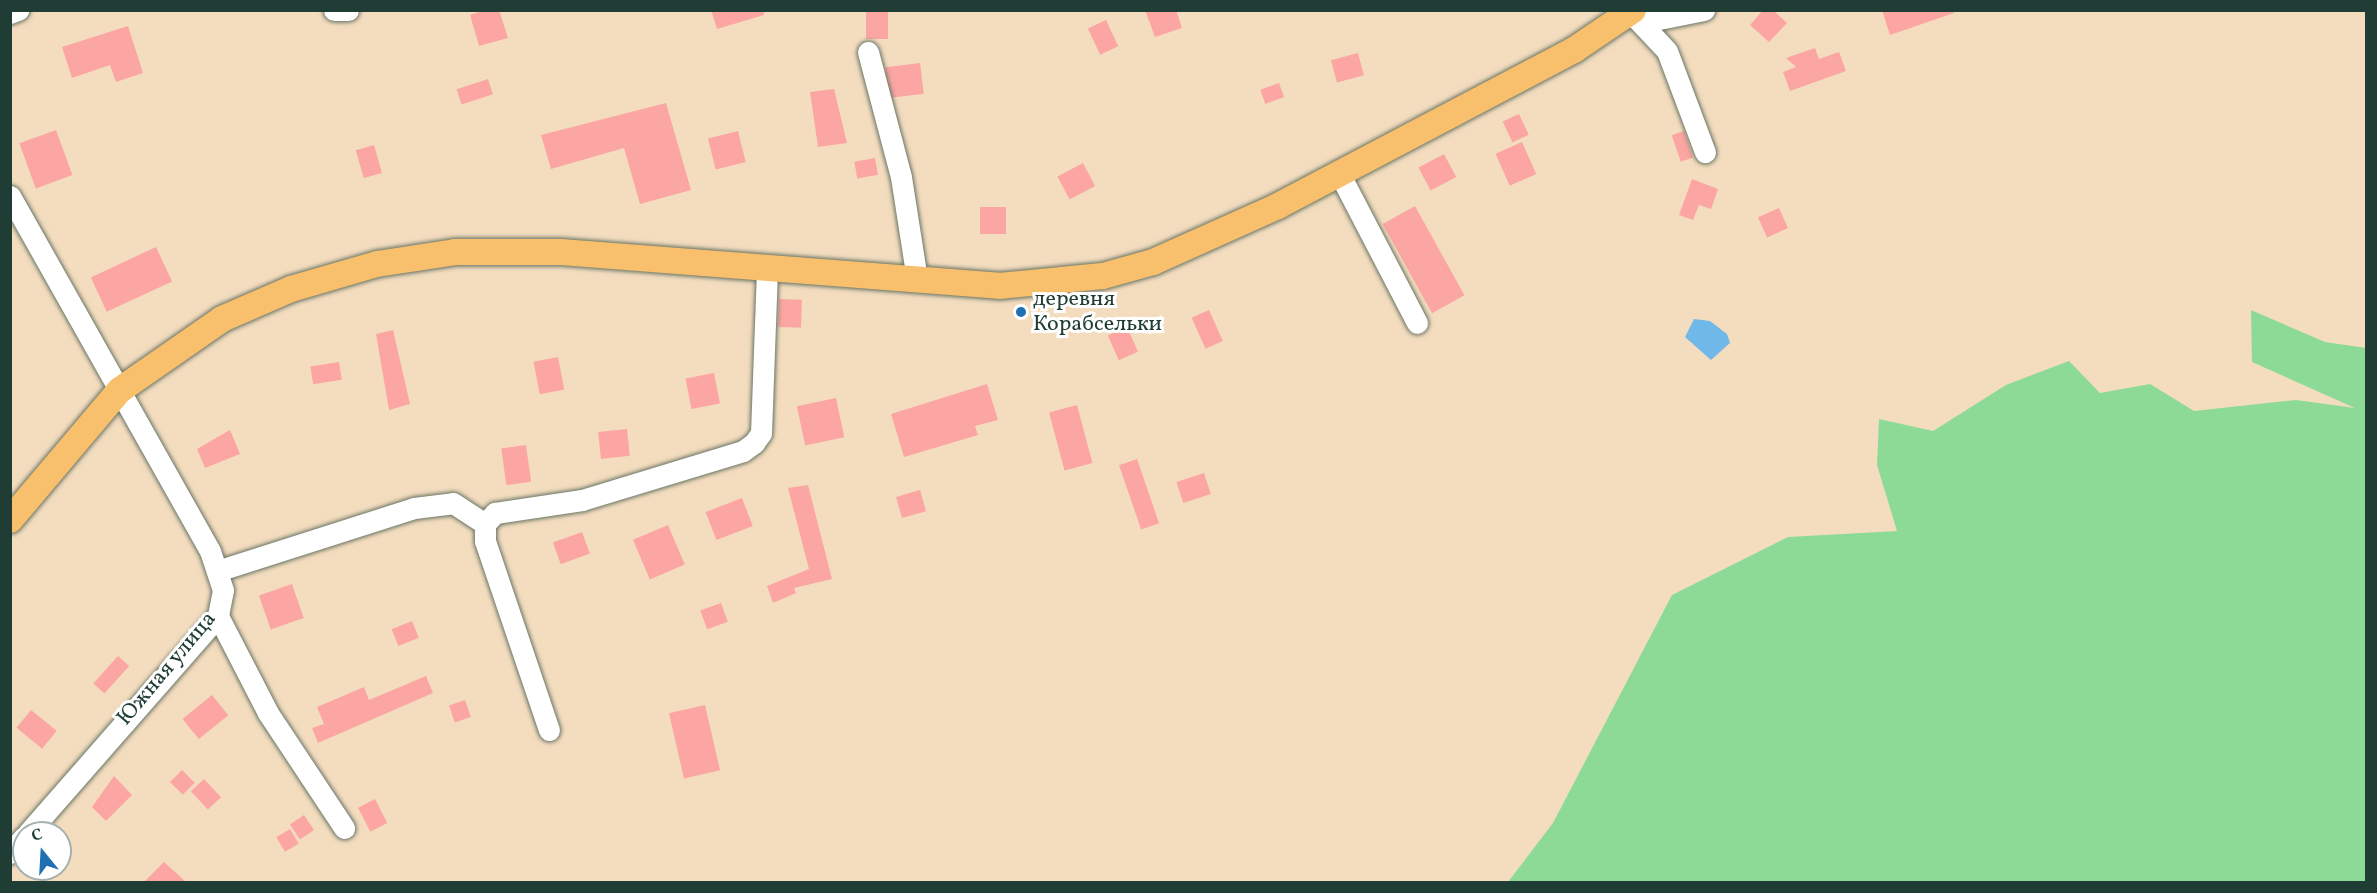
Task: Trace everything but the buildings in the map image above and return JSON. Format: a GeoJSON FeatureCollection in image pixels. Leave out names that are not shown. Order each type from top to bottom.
{"type":"FeatureCollection","features":[{"type":"Feature","properties":{"kind":"main road"},"geometry":{"type":"LineString","coordinates":[[10,520],[120,390],[222,319],[291,289],[377,264],[455,252],[561,252],[767,266],[999,286],[1103,276],[1198,244],[1574,50],[1632,15]]}},
{"type":"Feature","properties":{"kind":"street"},"geometry":{"type":"LineString","coordinates":[[10,13],[18,10]]}},
{"type":"Feature","properties":{"kind":"street"},"geometry":{"type":"LineString","coordinates":[[334,10],[348,10]]}},
{"type":"Feature","properties":{"kind":"street"},"geometry":{"type":"LineString","coordinates":[[1632,15],[1704,10]]}},
{"type":"Feature","properties":{"kind":"street"},"geometry":{"type":"LineString","coordinates":[[1632,15],[1667,51],[1705,152]]}},
{"type":"Feature","properties":{"kind":"street"},"geometry":{"type":"LineString","coordinates":[[868,52],[901,177],[917,279]]}},
{"type":"Feature","properties":{"kind":"street"},"geometry":{"type":"LineString","coordinates":[[1339,173],[1417,323]]}},
{"type":"Feature","properties":{"kind":"street","name":"Южная улица"},"geometry":{"type":"LineString","coordinates":[[10,196],[120,390],[217,571],[223,590],[218,616],[39,821]]}},
{"type":"Feature","properties":{"kind":"street"},"geometry":{"type":"LineString","coordinates":[[549,730],[485,541],[485,524],[495,513],[582,500],[743,451],[754,443],[760,433],[767,266]]}},
{"type":"Feature","properties":{"kind":"street"},"geometry":{"type":"LineString","coordinates":[[217,571],[414,508],[453,503],[485,524]]}},
{"type":"Feature","properties":{"kind":"street"},"geometry":{"type":"LineString","coordinates":[[218,616],[268,713],[344,828]]}},
{"type":"Feature","properties":{"kind":"green space"},"geometry":{"type":"Polygon","coordinates":[[[2251,310],[2325,342],[2366,348],[2366,882],[1508,882],[1553,823],[1672,595],[1788,537],[1897,531],[1877,465],[1879,419],[1933,431],[2006,385],[2069,361],[2100,393],[2150,384],[2194,411],[2296,400],[2355,408],[2252,362],[2251,310]]]}},
{"type":"Feature","properties":{"kind":"water"},"geometry":{"type":"Polygon","coordinates":[[[1694,319],[1710,321],[1727,334],[1730,343],[1711,360],[1685,337],[1694,319]]]}},
{"type":"Feature","properties":{"kind":"place","name":"деревня Корабсельки"},"geometry":{"type":"Point","coordinates":[1021,312]}}]}
